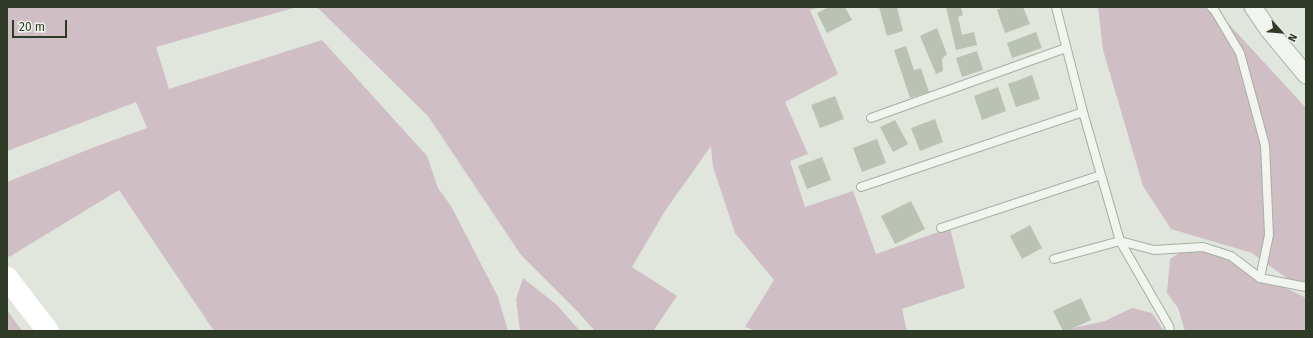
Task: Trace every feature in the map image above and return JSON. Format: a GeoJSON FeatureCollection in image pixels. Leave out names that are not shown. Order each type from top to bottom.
{"type":"FeatureCollection","features":[{"type":"Feature","properties":{"kind":"street"},"geometry":{"type":"LineString","coordinates":[[1253,7],[1268,29],[1306,75]]}},
{"type":"Feature","properties":{"kind":"street"},"geometry":{"type":"LineString","coordinates":[[7,278],[48,331]]}},
{"type":"Feature","properties":{"kind":"lane"},"geometry":{"type":"LineString","coordinates":[[1056,7],[1083,112],[1120,241],[1169,326],[1170,331]]}},
{"type":"Feature","properties":{"kind":"lane"},"geometry":{"type":"LineString","coordinates":[[1211,7],[1240,53],[1265,145],[1269,235],[1260,278]]}},
{"type":"Feature","properties":{"kind":"lane"},"geometry":{"type":"LineString","coordinates":[[871,118],[1066,48]]}},
{"type":"Feature","properties":{"kind":"lane"},"geometry":{"type":"LineString","coordinates":[[861,187],[1083,112]]}},
{"type":"Feature","properties":{"kind":"lane"},"geometry":{"type":"LineString","coordinates":[[941,228],[1101,175]]}},
{"type":"Feature","properties":{"kind":"lane"},"geometry":{"type":"LineString","coordinates":[[1054,259],[1120,241],[1154,250],[1203,247],[1231,256],[1260,278],[1306,287]]}},
{"type":"Feature","properties":{"kind":"shaded area"},"geometry":{"type":"Polygon","coordinates":[[[7,7],[297,7],[156,47],[169,89],[322,40],[427,156],[438,188],[451,206],[498,297],[508,331],[214,331],[119,190],[9,257],[7,254],[7,182],[147,128],[136,102],[7,151],[7,7]]]}},
{"type":"Feature","properties":{"kind":"shaded area"},"geometry":{"type":"Polygon","coordinates":[[[317,7],[821,7],[810,10],[838,74],[785,102],[808,154],[790,161],[805,207],[853,191],[876,254],[950,228],[965,288],[902,309],[907,331],[757,331],[745,327],[774,280],[735,233],[713,167],[711,146],[665,211],[632,267],[677,296],[653,331],[595,331],[521,255],[428,116],[317,7]]]}},
{"type":"Feature","properties":{"kind":"shaded area"},"geometry":{"type":"Polygon","coordinates":[[[1098,7],[1215,7],[1306,108],[1306,292],[1252,253],[1171,229],[1143,186],[1103,50],[1098,7]]]}},
{"type":"Feature","properties":{"kind":"shaded area"},"geometry":{"type":"Polygon","coordinates":[[[1187,248],[1210,253],[1244,267],[1306,298],[1306,331],[1185,331],[1178,308],[1167,293],[1170,259],[1187,248]]]}},
{"type":"Feature","properties":{"kind":"shaded area"},"geometry":{"type":"Polygon","coordinates":[[[523,278],[557,305],[580,331],[520,331],[516,299],[523,278]]]}},
{"type":"Feature","properties":{"kind":"shaded area"},"geometry":{"type":"Polygon","coordinates":[[[1132,308],[1152,313],[1164,331],[1060,331],[1105,321],[1132,308]]]}},
{"type":"Feature","properties":{"kind":"shaded area"},"geometry":{"type":"Polygon","coordinates":[[[7,310],[22,331],[7,331],[7,310]]]}},
{"type":"Feature","properties":{"kind":"building"},"geometry":{"type":"Polygon","coordinates":[[[829,7],[845,7],[852,20],[827,33],[817,13],[829,7]]]}},
{"type":"Feature","properties":{"kind":"building"},"geometry":{"type":"Polygon","coordinates":[[[879,7],[897,7],[903,31],[887,36],[879,7]]]}},
{"type":"Feature","properties":{"kind":"building"},"geometry":{"type":"Polygon","coordinates":[[[946,7],[961,7],[963,15],[958,17],[962,35],[974,32],[977,45],[956,50],[946,7]]]}},
{"type":"Feature","properties":{"kind":"building"},"geometry":{"type":"Polygon","coordinates":[[[1004,7],[1023,7],[1030,24],[1005,33],[997,10],[1004,7]]]}},
{"type":"Feature","properties":{"kind":"building"},"geometry":{"type":"Polygon","coordinates":[[[937,28],[947,54],[942,59],[943,71],[936,74],[920,36],[937,28]]]}},
{"type":"Feature","properties":{"kind":"building"},"geometry":{"type":"Polygon","coordinates":[[[1036,32],[1042,48],[1012,58],[1007,43],[1036,32]]]}},
{"type":"Feature","properties":{"kind":"building"},"geometry":{"type":"Polygon","coordinates":[[[906,46],[914,70],[921,68],[929,92],[910,98],[894,50],[906,46]]]}},
{"type":"Feature","properties":{"kind":"building"},"geometry":{"type":"Polygon","coordinates":[[[977,51],[983,70],[962,77],[956,58],[977,51]]]}},
{"type":"Feature","properties":{"kind":"building"},"geometry":{"type":"Polygon","coordinates":[[[1032,75],[1040,99],[1016,107],[1008,84],[1032,75]]]}},
{"type":"Feature","properties":{"kind":"building"},"geometry":{"type":"Polygon","coordinates":[[[998,87],[1006,111],[982,120],[974,96],[998,87]]]}},
{"type":"Feature","properties":{"kind":"building"},"geometry":{"type":"Polygon","coordinates":[[[835,96],[844,119],[820,128],[811,105],[835,96]]]}},
{"type":"Feature","properties":{"kind":"building"},"geometry":{"type":"Polygon","coordinates":[[[935,119],[943,142],[920,151],[911,128],[935,119]]]}},
{"type":"Feature","properties":{"kind":"building"},"geometry":{"type":"Polygon","coordinates":[[[895,120],[908,144],[893,152],[880,127],[895,120]]]}},
{"type":"Feature","properties":{"kind":"building"},"geometry":{"type":"Polygon","coordinates":[[[877,139],[886,163],[862,172],[853,148],[877,139]]]}},
{"type":"Feature","properties":{"kind":"building"},"geometry":{"type":"Polygon","coordinates":[[[822,157],[831,180],[807,189],[798,166],[822,157]]]}},
{"type":"Feature","properties":{"kind":"building"},"geometry":{"type":"Polygon","coordinates":[[[911,201],[925,229],[895,244],[881,216],[911,201]]]}},
{"type":"Feature","properties":{"kind":"building"},"geometry":{"type":"Polygon","coordinates":[[[1030,225],[1042,248],[1022,259],[1010,236],[1030,225]]]}},
{"type":"Feature","properties":{"kind":"building"},"geometry":{"type":"Polygon","coordinates":[[[1081,298],[1091,320],[1067,331],[1063,331],[1053,311],[1081,298]]]}}]}
